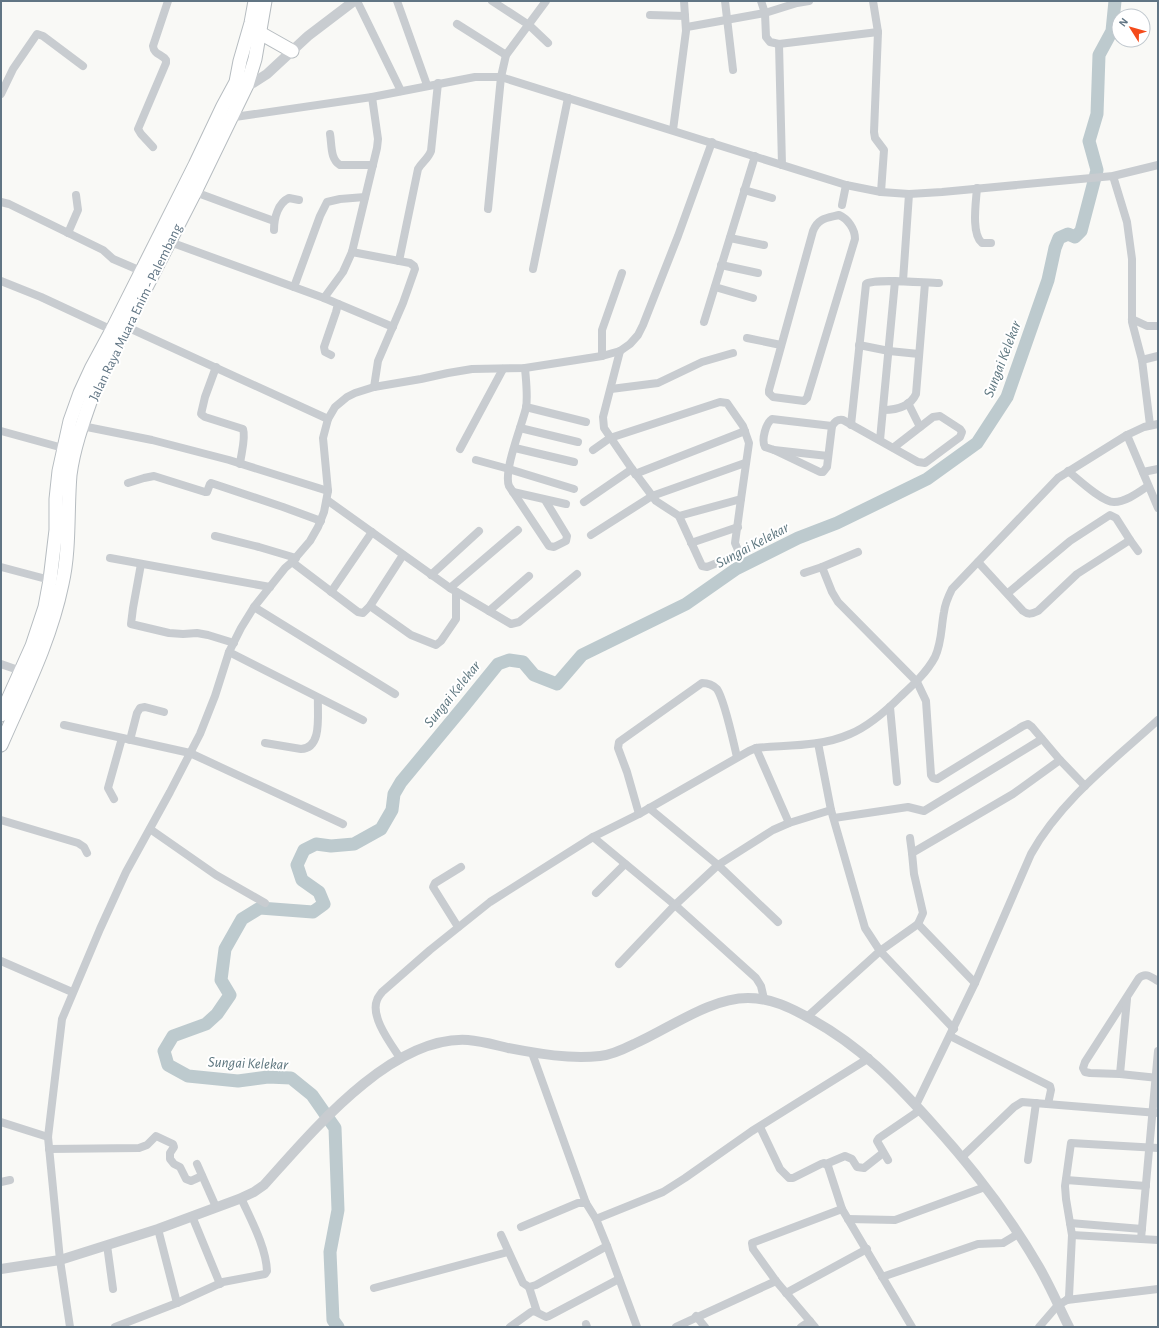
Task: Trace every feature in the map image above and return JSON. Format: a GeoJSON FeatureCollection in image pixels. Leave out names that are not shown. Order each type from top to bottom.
{"type":"FeatureCollection","features":[{"type":"Feature","properties":{"kind":"main road","name":"Jalan Raya Muara Enim - Palembang"},"geometry":{"type":"LineString","coordinates":[[255,1],[255,30]]}},
{"type":"Feature","properties":{"kind":"main road","name":"Jalan Raya Muara Enim - Palembang"},"geometry":{"type":"LineString","coordinates":[[1,715],[38,631],[45,606],[50,580],[56,530],[58,471],[63,448],[80,393],[141,271],[194,185],[231,119],[242,84],[240,62],[255,30],[265,1]]}},
{"type":"Feature","properties":{"kind":"main road"},"geometry":{"type":"LineString","coordinates":[[255,30],[292,51]]}},
{"type":"Feature","properties":{"kind":"main road","name":"Jalan Raya Muara Enim - Palembang"},"geometry":{"type":"LineString","coordinates":[[1,746],[36,668],[57,608],[63,582],[68,534],[70,473],[82,426],[96,385],[170,242],[194,185],[217,117],[242,84]]}},
{"type":"Feature","properties":{"kind":"street"},"geometry":{"type":"LineString","coordinates":[[153,147],[140,134],[138,129],[166,63],[164,57],[156,53],[154,46],[168,1]]}},
{"type":"Feature","properties":{"kind":"street"},"geometry":{"type":"LineString","coordinates":[[242,84],[253,84],[323,24],[354,1]]}},
{"type":"Feature","properties":{"kind":"street"},"geometry":{"type":"LineString","coordinates":[[357,1],[401,91]]}},
{"type":"Feature","properties":{"kind":"street"},"geometry":{"type":"LineString","coordinates":[[397,1],[427,85]]}},
{"type":"Feature","properties":{"kind":"street"},"geometry":{"type":"LineString","coordinates":[[492,1],[529,25],[548,43]]}},
{"type":"Feature","properties":{"kind":"street"},"geometry":{"type":"LineString","coordinates":[[488,209],[501,77],[506,54],[546,1]]}},
{"type":"Feature","properties":{"kind":"street"},"geometry":{"type":"LineString","coordinates":[[673,130],[686,27],[684,1]]}},
{"type":"Feature","properties":{"kind":"street"},"geometry":{"type":"LineString","coordinates":[[725,1],[733,70]]}},
{"type":"Feature","properties":{"kind":"street"},"geometry":{"type":"LineString","coordinates":[[761,1],[765,13],[766,37],[770,42],[780,44],[878,32]]}},
{"type":"Feature","properties":{"kind":"street"},"geometry":{"type":"LineString","coordinates":[[686,27],[765,13],[797,2],[809,1]]}},
{"type":"Feature","properties":{"kind":"street"},"geometry":{"type":"LineString","coordinates":[[874,1],[878,32],[874,132],[875,138],[884,150],[881,192]]}},
{"type":"Feature","properties":{"kind":"street"},"geometry":{"type":"LineString","coordinates":[[650,15],[685,16]]}},
{"type":"Feature","properties":{"kind":"street"},"geometry":{"type":"LineString","coordinates":[[457,24],[506,54]]}},
{"type":"Feature","properties":{"kind":"street"},"geometry":{"type":"LineString","coordinates":[[1,94],[13,69],[37,34],[43,36],[83,66]]}},
{"type":"Feature","properties":{"kind":"street"},"geometry":{"type":"LineString","coordinates":[[780,44],[782,165]]}},
{"type":"Feature","properties":{"kind":"street"},"geometry":{"type":"LineString","coordinates":[[217,117],[231,119],[372,97],[427,85],[475,77],[501,77],[846,185],[881,192],[909,194],[1084,179],[1110,176],[1158,165]]}},
{"type":"Feature","properties":{"kind":"street"},"geometry":{"type":"LineString","coordinates":[[399,261],[418,169],[431,151],[438,83]]}},
{"type":"Feature","properties":{"kind":"street"},"geometry":{"type":"LineString","coordinates":[[324,298],[343,272],[352,252],[373,165],[378,144],[372,97]]}},
{"type":"Feature","properties":{"kind":"street"},"geometry":{"type":"LineString","coordinates":[[533,269],[568,98]]}},
{"type":"Feature","properties":{"kind":"street"},"geometry":{"type":"LineString","coordinates":[[330,134],[336,163],[340,165],[373,165]]}},
{"type":"Feature","properties":{"kind":"street"},"geometry":{"type":"LineString","coordinates":[[70,1327],[60,1260],[48,1137],[62,1019],[72,992],[126,872],[200,734],[215,696],[229,652],[241,628],[254,607],[285,568],[310,541],[321,521],[328,491],[323,444],[324,432],[328,419],[335,407],[347,397],[374,387],[421,380],[472,369],[525,368],[602,356],[620,351],[630,344],[638,335],[643,325],[678,236],[712,142]]}},
{"type":"Feature","properties":{"kind":"street"},"geometry":{"type":"LineString","coordinates":[[704,322],[755,156]]}},
{"type":"Feature","properties":{"kind":"street"},"geometry":{"type":"LineString","coordinates":[[400,1058],[376,1018],[375,1009],[377,1000],[382,992],[430,950],[490,902],[593,837],[639,814],[737,757],[756,748],[818,743],[850,734],[890,707],[917,682],[930,666],[942,636],[944,612],[952,589],[1058,478],[1127,435],[1154,425],[1142,360],[1132,319],[1132,259],[1127,222],[1110,176]]}},
{"type":"Feature","properties":{"kind":"street"},"geometry":{"type":"LineString","coordinates":[[194,185],[274,221]]}},
{"type":"Feature","properties":{"kind":"street"},"geometry":{"type":"LineString","coordinates":[[840,210],[823,218],[815,226],[769,390],[769,393],[773,397],[805,400],[812,383],[855,239],[854,230],[840,210],[846,185]]}},
{"type":"Feature","properties":{"kind":"street"},"geometry":{"type":"LineString","coordinates":[[977,188],[975,223],[976,235],[978,240],[982,243],[991,243]]}},
{"type":"Feature","properties":{"kind":"street"},"geometry":{"type":"LineString","coordinates":[[744,190],[772,198]]}},
{"type":"Feature","properties":{"kind":"street"},"geometry":{"type":"LineString","coordinates":[[880,440],[889,351],[909,194]]}},
{"type":"Feature","properties":{"kind":"street"},"geometry":{"type":"LineString","coordinates":[[68,233],[78,210],[76,195]]}},
{"type":"Feature","properties":{"kind":"street"},"geometry":{"type":"LineString","coordinates":[[294,287],[320,216],[327,202],[340,199],[365,197]]}},
{"type":"Feature","properties":{"kind":"street"},"geometry":{"type":"LineString","coordinates":[[274,230],[274,221],[283,202],[289,198],[299,200]]}},
{"type":"Feature","properties":{"kind":"street"},"geometry":{"type":"LineString","coordinates":[[1,202],[9,204],[103,250],[113,259],[141,271]]}},
{"type":"Feature","properties":{"kind":"street"},"geometry":{"type":"LineString","coordinates":[[730,238],[764,246]]}},
{"type":"Feature","properties":{"kind":"street"},"geometry":{"type":"LineString","coordinates":[[170,242],[324,298],[393,327]]}},
{"type":"Feature","properties":{"kind":"street"},"geometry":{"type":"LineString","coordinates":[[352,252],[410,263],[415,269],[378,362],[374,387]]}},
{"type":"Feature","properties":{"kind":"street"},"geometry":{"type":"LineString","coordinates":[[721,265],[758,273]]}},
{"type":"Feature","properties":{"kind":"street"},"geometry":{"type":"LineString","coordinates":[[602,356],[602,330],[622,273]]}},
{"type":"Feature","properties":{"kind":"street"},"geometry":{"type":"LineString","coordinates":[[1,281],[41,297],[112,330]]}},
{"type":"Feature","properties":{"kind":"street"},"geometry":{"type":"LineString","coordinates":[[851,424],[866,284],[872,282],[899,281],[939,283]]}},
{"type":"Feature","properties":{"kind":"street"},"geometry":{"type":"LineString","coordinates":[[883,410],[898,409],[908,404],[916,394],[925,283]]}},
{"type":"Feature","properties":{"kind":"street"},"geometry":{"type":"LineString","coordinates":[[714,287],[753,298]]}},
{"type":"Feature","properties":{"kind":"street"},"geometry":{"type":"LineString","coordinates":[[331,355],[325,352],[324,347],[338,304]]}},
{"type":"Feature","properties":{"kind":"street"},"geometry":{"type":"LineString","coordinates":[[1132,319],[1147,326],[1158,326]]}},
{"type":"Feature","properties":{"kind":"street"},"geometry":{"type":"LineString","coordinates":[[127,327],[328,419]]}},
{"type":"Feature","properties":{"kind":"street"},"geometry":{"type":"LineString","coordinates":[[747,338],[781,345]]}},
{"type":"Feature","properties":{"kind":"street"},"geometry":{"type":"LineString","coordinates":[[859,345],[889,351],[919,354]]}},
{"type":"Feature","properties":{"kind":"street"},"geometry":{"type":"LineString","coordinates":[[593,450],[610,438],[724,402],[729,405],[743,426],[749,445],[745,463],[742,499],[735,543],[738,550],[737,555],[707,567],[702,566],[679,516],[656,501],[633,472],[610,438],[604,428],[603,416],[620,351]]}},
{"type":"Feature","properties":{"kind":"street"},"geometry":{"type":"LineString","coordinates":[[611,389],[658,383],[702,362],[733,353]]}},
{"type":"Feature","properties":{"kind":"street"},"geometry":{"type":"LineString","coordinates":[[1142,360],[1158,356]]}},
{"type":"Feature","properties":{"kind":"street"},"geometry":{"type":"LineString","coordinates":[[216,367],[201,414],[204,417],[243,429],[244,438],[240,464]]}},
{"type":"Feature","properties":{"kind":"street"},"geometry":{"type":"LineString","coordinates":[[525,368],[527,396],[526,408],[514,448],[507,481],[549,546],[554,547],[566,541],[567,536],[545,500]]}},
{"type":"Feature","properties":{"kind":"street"},"geometry":{"type":"LineString","coordinates":[[460,449],[503,369]]}},
{"type":"Feature","properties":{"kind":"street"},"geometry":{"type":"LineString","coordinates":[[908,404],[920,427]]}},
{"type":"Feature","properties":{"kind":"street"},"geometry":{"type":"LineString","coordinates":[[526,408],[586,422]]}},
{"type":"Feature","properties":{"kind":"street"},"geometry":{"type":"LineString","coordinates":[[832,426],[772,419],[768,423],[763,442],[765,447],[823,472],[826,470],[832,426],[834,422],[839,420],[843,420],[851,424],[880,440],[893,448],[918,462],[925,463],[960,437],[962,432],[960,429],[940,416],[936,416],[893,448]]}},
{"type":"Feature","properties":{"kind":"street"},"geometry":{"type":"LineString","coordinates":[[82,426],[152,440],[240,464],[328,491]]}},
{"type":"Feature","properties":{"kind":"street"},"geometry":{"type":"LineString","coordinates":[[520,428],[578,442]]}},
{"type":"Feature","properties":{"kind":"street"},"geometry":{"type":"LineString","coordinates":[[1,431],[63,448]]}},
{"type":"Feature","properties":{"kind":"street"},"geometry":{"type":"LineString","coordinates":[[584,502],[633,472],[745,432]]}},
{"type":"Feature","properties":{"kind":"street"},"geometry":{"type":"LineString","coordinates":[[1127,435],[1158,508]]}},
{"type":"Feature","properties":{"kind":"street"},"geometry":{"type":"LineString","coordinates":[[514,448],[574,462]]}},
{"type":"Feature","properties":{"kind":"street"},"geometry":{"type":"LineString","coordinates":[[774,450],[828,456]]}},
{"type":"Feature","properties":{"kind":"street"},"geometry":{"type":"LineString","coordinates":[[476,460],[574,489]]}},
{"type":"Feature","properties":{"kind":"street"},"geometry":{"type":"LineString","coordinates":[[591,535],[652,496],[745,463]]}},
{"type":"Feature","properties":{"kind":"street"},"geometry":{"type":"LineString","coordinates":[[1143,472],[1158,469]]}},
{"type":"Feature","properties":{"kind":"street"},"geometry":{"type":"LineString","coordinates":[[1068,471],[1099,495],[1114,502],[1122,501],[1148,486]]}},
{"type":"Feature","properties":{"kind":"street"},"geometry":{"type":"LineString","coordinates":[[128,483],[154,476],[207,492],[211,483],[321,521]]}},
{"type":"Feature","properties":{"kind":"street"},"geometry":{"type":"LineString","coordinates":[[513,492],[566,504]]}},
{"type":"Feature","properties":{"kind":"street"},"geometry":{"type":"LineString","coordinates":[[679,516],[742,499]]}},
{"type":"Feature","properties":{"kind":"street"},"geometry":{"type":"LineString","coordinates":[[327,500],[453,590],[508,623],[515,624],[519,622],[577,574]]}},
{"type":"Feature","properties":{"kind":"street"},"geometry":{"type":"LineString","coordinates":[[1008,593],[1070,541],[1110,515],[1116,518],[1138,551]]}},
{"type":"Feature","properties":{"kind":"street"},"geometry":{"type":"LineString","coordinates":[[691,543],[738,527]]}},
{"type":"Feature","properties":{"kind":"street"},"geometry":{"type":"LineString","coordinates":[[453,590],[518,530]]}},
{"type":"Feature","properties":{"kind":"street"},"geometry":{"type":"LineString","coordinates":[[431,575],[479,531]]}},
{"type":"Feature","properties":{"kind":"street"},"geometry":{"type":"LineString","coordinates":[[331,592],[372,532]]}},
{"type":"Feature","properties":{"kind":"street"},"geometry":{"type":"LineString","coordinates":[[215,536],[259,547],[294,560],[331,592],[360,613],[365,612],[370,606],[403,555]]}},
{"type":"Feature","properties":{"kind":"street"},"geometry":{"type":"LineString","coordinates":[[978,562],[1025,612],[1028,614],[1033,614],[1077,574],[1130,540]]}},
{"type":"Feature","properties":{"kind":"street"},"geometry":{"type":"LineString","coordinates":[[804,573],[858,552]]}},
{"type":"Feature","properties":{"kind":"street"},"geometry":{"type":"LineString","coordinates":[[110,558],[270,587]]}},
{"type":"Feature","properties":{"kind":"street"},"geometry":{"type":"LineString","coordinates":[[141,564],[131,624],[169,633],[197,633],[208,635],[234,643]]}},
{"type":"Feature","properties":{"kind":"street"},"geometry":{"type":"LineString","coordinates":[[1,567],[50,580]]}},
{"type":"Feature","properties":{"kind":"street"},"geometry":{"type":"LineString","coordinates":[[822,567],[832,592],[838,602],[917,682],[926,700],[931,775],[933,778],[937,779],[1025,724],[1030,725],[1085,786]]}},
{"type":"Feature","properties":{"kind":"street"},"geometry":{"type":"LineString","coordinates":[[489,611],[529,576]]}},
{"type":"Feature","properties":{"kind":"street"},"geometry":{"type":"LineString","coordinates":[[370,606],[411,635],[436,644],[441,641],[456,619],[457,605],[453,590]]}},
{"type":"Feature","properties":{"kind":"street"},"geometry":{"type":"LineString","coordinates":[[254,607],[395,694]]}},
{"type":"Feature","properties":{"kind":"street"},"geometry":{"type":"LineString","coordinates":[[229,652],[362,720]]}},
{"type":"Feature","properties":{"kind":"street"},"geometry":{"type":"LineString","coordinates":[[1,664],[21,671]]}},
{"type":"Feature","properties":{"kind":"street"},"geometry":{"type":"LineString","coordinates":[[639,814],[627,772],[618,748],[619,742],[702,683],[710,684],[717,690],[723,705],[737,757]]}},
{"type":"Feature","properties":{"kind":"street"},"geometry":{"type":"LineString","coordinates":[[265,743],[301,749],[306,749],[313,744],[317,735],[318,698]]}},
{"type":"Feature","properties":{"kind":"street"},"geometry":{"type":"LineString","coordinates":[[114,799],[108,788],[137,713],[140,708],[145,707],[164,712]]}},
{"type":"Feature","properties":{"kind":"street"},"geometry":{"type":"LineString","coordinates":[[890,707],[897,782]]}},
{"type":"Feature","properties":{"kind":"street"},"geometry":{"type":"LineString","coordinates":[[888,1160],[877,1141],[918,1108],[976,983],[1031,854],[1049,824],[1085,786],[1158,720]]}},
{"type":"Feature","properties":{"kind":"street"},"geometry":{"type":"LineString","coordinates":[[64,725],[190,753],[342,824]]}},
{"type":"Feature","properties":{"kind":"street"},"geometry":{"type":"LineString","coordinates":[[619,964],[675,905],[718,865],[773,830],[789,823],[832,814],[908,806],[924,811],[1042,739]]}},
{"type":"Feature","properties":{"kind":"street"},"geometry":{"type":"LineString","coordinates":[[818,743],[832,814],[863,922],[880,951],[952,1032],[1050,1086],[1051,1090],[1048,1104]]}},
{"type":"Feature","properties":{"kind":"street"},"geometry":{"type":"LineString","coordinates":[[756,748],[789,823]]}},
{"type":"Feature","properties":{"kind":"street"},"geometry":{"type":"LineString","coordinates":[[912,853],[1013,794],[1060,760]]}},
{"type":"Feature","properties":{"kind":"street"},"geometry":{"type":"LineString","coordinates":[[649,808],[718,865],[778,922]]}},
{"type":"Feature","properties":{"kind":"street"},"geometry":{"type":"LineString","coordinates":[[1,820],[78,843],[84,847],[87,853]]}},
{"type":"Feature","properties":{"kind":"street"},"geometry":{"type":"LineString","coordinates":[[150,829],[216,875],[265,903]]}},
{"type":"Feature","properties":{"kind":"street"},"geometry":{"type":"LineString","coordinates":[[593,837],[675,905],[756,978],[761,986],[764,999]]}},
{"type":"Feature","properties":{"kind":"street"},"geometry":{"type":"LineString","coordinates":[[807,1016],[880,951],[918,924],[923,913],[914,874],[910,838]]}},
{"type":"Feature","properties":{"kind":"street"},"geometry":{"type":"LineString","coordinates":[[596,893],[625,864]]}},
{"type":"Feature","properties":{"kind":"street"},"geometry":{"type":"LineString","coordinates":[[458,928],[433,887],[435,883],[461,867]]}},
{"type":"Feature","properties":{"kind":"street"},"geometry":{"type":"LineString","coordinates":[[918,924],[976,983]]}},
{"type":"Feature","properties":{"kind":"street"},"geometry":{"type":"LineString","coordinates":[[1,961],[72,992]]}},
{"type":"Feature","properties":{"kind":"street"},"geometry":{"type":"LineString","coordinates":[[1157,1078],[1120,1074],[1090,1073],[1085,1072],[1083,1068],[1085,1062],[1142,975],[1148,975],[1158,981]]}},
{"type":"Feature","properties":{"kind":"street"},"geometry":{"type":"LineString","coordinates":[[1120,1074],[1127,997]]}},
{"type":"Feature","properties":{"kind":"street"},"geometry":{"type":"LineString","coordinates":[[1,1270],[60,1260],[107,1246],[158,1229],[254,1192],[264,1184],[332,1112],[362,1085],[400,1058],[424,1048],[457,1039],[472,1040],[532,1053],[563,1057],[582,1058],[605,1056],[646,1039],[706,1008],[723,1002],[747,998],[764,999],[778,1003],[807,1016],[842,1038],[869,1058],[918,1108],[962,1157],[1018,1234],[1063,1303],[1069,1327]]}},
{"type":"Feature","properties":{"kind":"street"},"geometry":{"type":"LineString","coordinates":[[1141,1239],[1149,1148],[1155,1112],[1158,1051]]}},
{"type":"Feature","properties":{"kind":"street"},"geometry":{"type":"LineString","coordinates":[[532,1053],[586,1203],[596,1219],[637,1327]]}},
{"type":"Feature","properties":{"kind":"street"},"geometry":{"type":"LineString","coordinates":[[596,1219],[663,1192],[760,1126],[869,1058]]}},
{"type":"Feature","properties":{"kind":"street"},"geometry":{"type":"LineString","coordinates":[[1028,1160],[1036,1102]]}},
{"type":"Feature","properties":{"kind":"street"},"geometry":{"type":"LineString","coordinates":[[962,1157],[1018,1104],[1036,1102],[1155,1112]]}},
{"type":"Feature","properties":{"kind":"street"},"geometry":{"type":"LineString","coordinates":[[1,1122],[48,1137]]}},
{"type":"Feature","properties":{"kind":"street"},"geometry":{"type":"LineString","coordinates":[[760,1126],[780,1169],[789,1178],[793,1178],[821,1164],[826,1164],[845,1156],[852,1159],[857,1167],[864,1168],[883,1153]]}},
{"type":"Feature","properties":{"kind":"street"},"geometry":{"type":"LineString","coordinates":[[49,1149],[139,1148],[147,1144],[156,1136],[173,1144],[174,1147],[170,1153],[170,1158],[174,1164],[180,1167],[186,1179],[191,1181],[202,1176]]}},
{"type":"Feature","properties":{"kind":"street"},"geometry":{"type":"LineString","coordinates":[[1039,1327],[1063,1303],[1070,1291],[1072,1235],[1066,1199],[1066,1180],[1071,1143],[1158,1148]]}},
{"type":"Feature","properties":{"kind":"street"},"geometry":{"type":"LineString","coordinates":[[197,1164],[216,1207]]}},
{"type":"Feature","properties":{"kind":"street"},"geometry":{"type":"LineString","coordinates":[[826,1164],[842,1209],[912,1327]]}},
{"type":"Feature","properties":{"kind":"street"},"geometry":{"type":"LineString","coordinates":[[1,1182],[10,1180]]}},
{"type":"Feature","properties":{"kind":"street"},"geometry":{"type":"LineString","coordinates":[[1066,1180],[1146,1186]]}},
{"type":"Feature","properties":{"kind":"street"},"geometry":{"type":"LineString","coordinates":[[848,1219],[895,1220],[985,1187]]}},
{"type":"Feature","properties":{"kind":"street"},"geometry":{"type":"LineString","coordinates":[[115,1327],[177,1303],[229,1280],[265,1274],[267,1271],[266,1265],[257,1235],[241,1198]]}},
{"type":"Feature","properties":{"kind":"street"},"geometry":{"type":"LineString","coordinates":[[521,1226],[578,1203],[586,1203]]}},
{"type":"Feature","properties":{"kind":"street"},"geometry":{"type":"LineString","coordinates":[[800,1327],[812,1324],[776,1281],[753,1249],[753,1242],[842,1209]]}},
{"type":"Feature","properties":{"kind":"street"},"geometry":{"type":"LineString","coordinates":[[192,1216],[220,1284]]}},
{"type":"Feature","properties":{"kind":"street"},"geometry":{"type":"LineString","coordinates":[[1070,1223],[1142,1229]]}},
{"type":"Feature","properties":{"kind":"street"},"geometry":{"type":"LineString","coordinates":[[158,1229],[177,1303]]}},
{"type":"Feature","properties":{"kind":"street"},"geometry":{"type":"LineString","coordinates":[[882,1277],[978,1244],[1003,1243],[1018,1234]]}},
{"type":"Feature","properties":{"kind":"street"},"geometry":{"type":"LineString","coordinates":[[501,1235],[523,1282],[529,1287],[537,1312]]}},
{"type":"Feature","properties":{"kind":"street"},"geometry":{"type":"LineString","coordinates":[[1072,1235],[1158,1240]]}},
{"type":"Feature","properties":{"kind":"street"},"geometry":{"type":"LineString","coordinates":[[107,1246],[113,1289]]}},
{"type":"Feature","properties":{"kind":"street"},"geometry":{"type":"LineString","coordinates":[[529,1287],[536,1285],[607,1246]]}},
{"type":"Feature","properties":{"kind":"street"},"geometry":{"type":"LineString","coordinates":[[786,1293],[867,1250]]}},
{"type":"Feature","properties":{"kind":"street"},"geometry":{"type":"LineString","coordinates":[[374,1288],[508,1252]]}},
{"type":"Feature","properties":{"kind":"street"},"geometry":{"type":"LineString","coordinates":[[510,1327],[531,1312],[537,1312],[544,1316],[549,1316],[619,1279]]}},
{"type":"Feature","properties":{"kind":"street"},"geometry":{"type":"LineString","coordinates":[[676,1327],[696,1316],[776,1281]]}},
{"type":"Feature","properties":{"kind":"street"},"geometry":{"type":"LineString","coordinates":[[1063,1303],[1158,1289]]}},
{"type":"Feature","properties":{"kind":"street"},"geometry":{"type":"LineString","coordinates":[[696,1316],[705,1327]]}},
{"type":"Feature","properties":{"kind":"waterway","name":"Sungai Kelekar"},"geometry":{"type":"LineString","coordinates":[[338,1327],[333,1320],[330,1252],[338,1210],[335,1128],[312,1095],[291,1078],[268,1077],[238,1081],[188,1076],[168,1065],[164,1051],[173,1036],[206,1024],[217,1014],[230,995],[221,980],[225,949],[242,919],[260,908],[313,912],[324,904],[319,892],[302,880],[297,865],[304,850],[316,844],[331,846],[354,844],[381,829],[392,810],[394,794],[401,782],[498,664],[509,660],[523,662],[534,675],[557,684],[582,655],[686,604],[736,569],[798,538],[837,523],[927,479],[977,443],[1007,397],[1048,280],[1055,248],[1059,238],[1068,234],[1075,237],[1081,231],[1097,170],[1089,141],[1097,114],[1099,55],[1112,31],[1115,1]]}}]}
